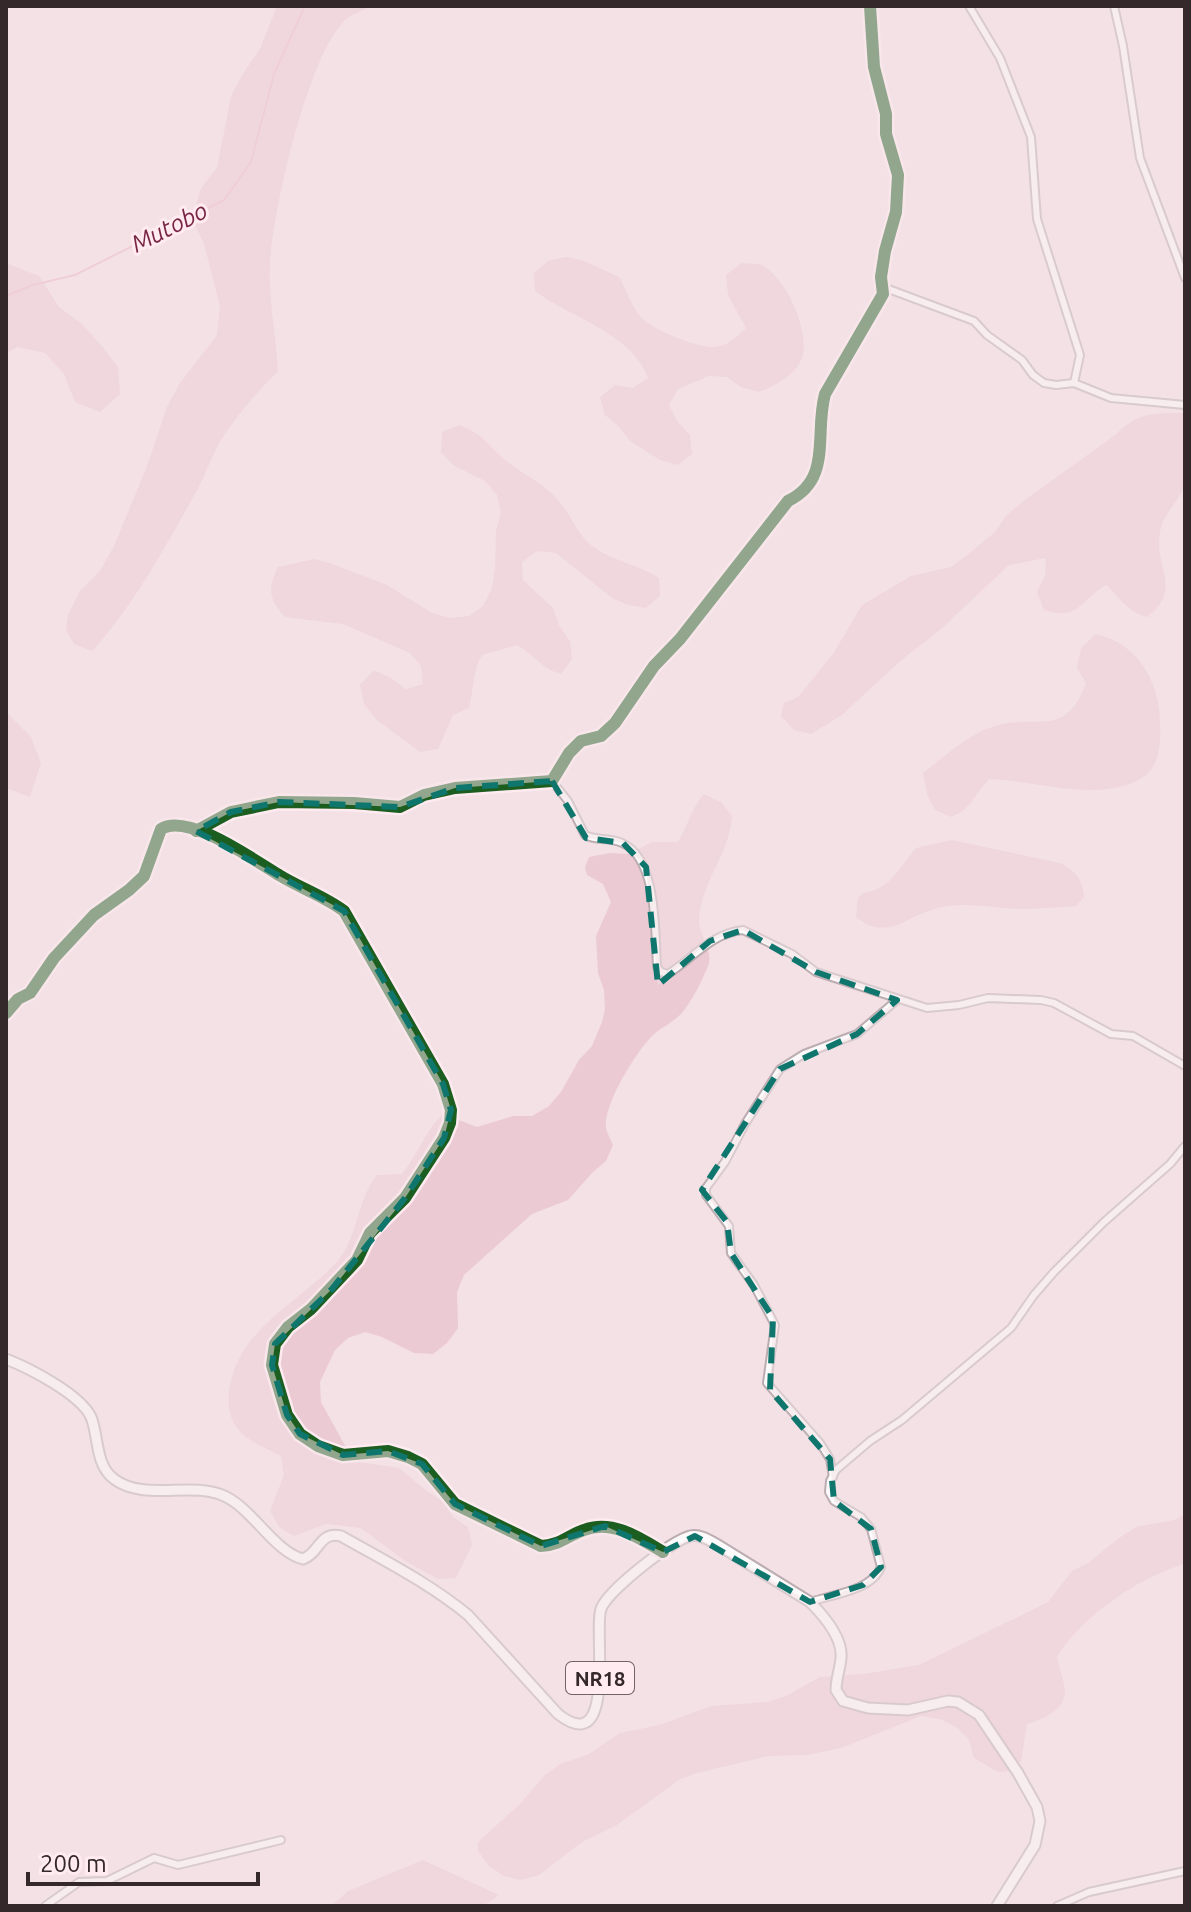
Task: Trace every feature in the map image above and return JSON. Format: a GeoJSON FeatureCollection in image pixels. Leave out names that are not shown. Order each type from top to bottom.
{"type":"FeatureCollection","features":[{"type":"Feature","properties":{"kind":"main road","name":"NR18"},"geometry":{"type":"LineString","coordinates":[[6,1359],[42,1377],[79,1402],[90,1415],[102,1463],[116,1480],[133,1488],[200,1490],[222,1495],[238,1504],[289,1552],[303,1559],[312,1554],[324,1537],[330,1534],[341,1536],[435,1589],[468,1615],[558,1714],[572,1723],[585,1722],[591,1717],[598,1698],[601,1608],[612,1594],[663,1552],[686,1537],[705,1538],[810,1602],[830,1628],[841,1650],[836,1690],[843,1701],[868,1708],[908,1710],[948,1701],[958,1702],[979,1715],[1037,1807],[1039,1833],[997,1906]]}},
{"type":"Feature","properties":{"kind":"street"},"geometry":{"type":"LineString","coordinates":[[552,781],[569,753],[581,741],[601,736],[615,723],[654,666],[680,639],[788,501],[807,489],[815,478],[820,411],[825,394],[883,294],[881,277],[885,251],[896,212],[898,175],[886,134],[886,114],[874,67],[870,6]]}},
{"type":"Feature","properties":{"kind":"street"},"geometry":{"type":"LineString","coordinates":[[969,6],[1000,58],[1031,137],[1037,219],[1080,355],[1074,383]]}},
{"type":"Feature","properties":{"kind":"street"},"geometry":{"type":"LineString","coordinates":[[1114,6],[1140,158],[1185,278]]}},
{"type":"Feature","properties":{"kind":"street"},"geometry":{"type":"LineString","coordinates":[[883,287],[974,321],[987,335],[1022,360],[1033,375],[1044,383],[1074,383],[1111,398],[1185,405]]}},
{"type":"Feature","properties":{"kind":"street"},"geometry":{"type":"LineString","coordinates":[[196,831],[231,812],[265,803],[354,803],[400,807],[424,795],[455,788],[552,781]]}},
{"type":"Feature","properties":{"kind":"street"},"geometry":{"type":"LineString","coordinates":[[552,781],[568,801],[585,835],[623,843],[636,853],[646,867],[654,913],[657,967],[661,972],[668,974],[710,941],[743,930],[792,954],[816,972],[927,1008],[988,998],[1054,1003],[1111,1034],[1133,1036],[1185,1066]]}},
{"type":"Feature","properties":{"kind":"street"},"geometry":{"type":"LineString","coordinates":[[6,1013],[18,999],[30,993],[54,958],[94,915],[144,876],[161,829],[167,825],[196,831],[233,846],[281,877],[344,911],[443,1084],[451,1110],[450,1123],[444,1138],[405,1198],[370,1233],[357,1260],[332,1289],[288,1327],[275,1344],[272,1365],[287,1415],[300,1434],[318,1446],[343,1455],[388,1451],[422,1464],[455,1504],[541,1546],[551,1546],[585,1529],[605,1526],[632,1534],[663,1552]]}},
{"type":"Feature","properties":{"kind":"street"},"geometry":{"type":"LineString","coordinates":[[833,1477],[830,1459],[820,1443],[767,1383],[775,1325],[754,1285],[731,1253],[729,1226],[706,1195],[706,1188],[725,1162],[780,1069],[804,1054],[857,1034],[897,1000]]}},
{"type":"Feature","properties":{"kind":"street"},"geometry":{"type":"LineString","coordinates":[[810,1602],[863,1585],[875,1578],[881,1567],[871,1529],[861,1517],[834,1501],[829,1492],[836,1470],[870,1441],[902,1420],[1011,1328],[1054,1272],[1104,1222],[1170,1164],[1185,1146]]}},
{"type":"Feature","properties":{"kind":"street"},"geometry":{"type":"LineString","coordinates":[[45,1906],[79,1882],[107,1881],[154,1858],[178,1865],[281,1840]]}},
{"type":"Feature","properties":{"kind":"street"},"geometry":{"type":"LineString","coordinates":[[1057,1906],[1089,1892],[1185,1871]]}},
{"type":"Feature","properties":{"kind":"highlighted area"},"geometry":{"type":"Polygon","coordinates":[[[552,781],[586,838],[623,843],[646,867],[658,985],[710,941],[743,930],[816,972],[897,1000],[857,1034],[780,1069],[702,1190],[727,1222],[731,1253],[773,1318],[770,1390],[830,1459],[834,1501],[871,1529],[881,1567],[863,1585],[810,1602],[695,1536],[663,1552],[605,1526],[541,1546],[455,1504],[422,1464],[388,1451],[343,1455],[300,1434],[287,1415],[272,1365],[275,1344],[332,1289],[405,1198],[444,1138],[451,1110],[443,1084],[344,911],[196,831],[231,812],[279,802],[400,807],[455,788],[552,781]]]}},
{"type":"Feature","properties":{"kind":"shaded area"},"geometry":{"type":"Polygon","coordinates":[[[277,6],[372,6],[345,20],[331,39],[306,99],[285,171],[270,262],[278,371],[249,402],[223,437],[196,492],[148,574],[92,651],[74,644],[66,630],[68,615],[80,591],[100,571],[114,546],[167,407],[180,383],[217,335],[220,306],[204,244],[192,219],[201,188],[217,168],[231,96],[260,49],[277,6]]]}},
{"type":"Feature","properties":{"kind":"shaded area"},"geometry":{"type":"Polygon","coordinates":[[[566,257],[584,261],[619,277],[644,320],[667,334],[707,347],[728,343],[746,328],[728,295],[726,275],[742,263],[761,265],[779,280],[794,306],[803,335],[802,358],[790,375],[759,392],[741,387],[727,377],[709,376],[678,389],[669,405],[677,421],[690,435],[692,454],[678,465],[660,460],[630,441],[605,415],[600,397],[615,385],[633,388],[648,378],[640,362],[615,338],[535,291],[534,273],[548,261],[566,257]]]}},
{"type":"Feature","properties":{"kind":"shaded area"},"geometry":{"type":"Polygon","coordinates":[[[6,263],[39,276],[59,307],[82,324],[118,367],[120,394],[100,412],[75,402],[64,374],[45,353],[18,347],[6,353],[6,263]]]}},
{"type":"Feature","properties":{"kind":"shaded area"},"geometry":{"type":"Polygon","coordinates":[[[1185,413],[1187,463],[1184,488],[1167,514],[1160,532],[1160,556],[1166,587],[1158,607],[1147,617],[1129,608],[1106,585],[1072,611],[1056,613],[1044,610],[1037,592],[1045,576],[1046,558],[1009,565],[842,715],[811,734],[794,730],[781,716],[784,703],[798,697],[833,654],[862,605],[911,576],[951,567],[995,532],[1006,516],[1021,503],[1131,422],[1155,414],[1185,413]]]}},
{"type":"Feature","properties":{"kind":"shaded area"},"geometry":{"type":"Polygon","coordinates":[[[459,425],[480,436],[510,464],[552,494],[591,545],[659,578],[660,596],[646,608],[628,605],[612,598],[556,553],[537,551],[522,562],[523,580],[553,608],[559,625],[570,641],[572,659],[561,674],[517,645],[482,655],[469,708],[453,715],[438,749],[420,752],[377,720],[364,704],[360,685],[374,670],[406,689],[423,684],[421,666],[410,653],[343,624],[285,617],[273,599],[271,588],[278,567],[315,559],[387,585],[432,613],[450,618],[469,616],[483,606],[492,588],[496,531],[501,513],[497,495],[485,481],[453,465],[441,452],[442,432],[459,425]]]}},
{"type":"Feature","properties":{"kind":"shaded area"},"geometry":{"type":"Polygon","coordinates":[[[1096,634],[1113,640],[1139,660],[1154,688],[1160,738],[1150,771],[1123,786],[1086,790],[989,779],[968,806],[958,813],[951,817],[935,810],[927,794],[923,773],[963,742],[989,728],[1005,723],[1058,719],[1068,713],[1086,683],[1077,668],[1081,648],[1096,634]]]}},
{"type":"Feature","properties":{"kind":"shaded area"},"geometry":{"type":"Polygon","coordinates":[[[6,712],[31,737],[41,763],[30,797],[6,788],[6,712]]]}},
{"type":"Feature","properties":{"kind":"shaded area"},"geometry":{"type":"Polygon","coordinates":[[[704,794],[721,802],[732,816],[726,843],[701,906],[699,920],[709,954],[708,966],[685,1009],[652,1036],[622,1079],[606,1118],[606,1128],[613,1145],[606,1161],[568,1200],[532,1214],[464,1275],[457,1292],[458,1328],[447,1343],[433,1354],[414,1353],[365,1332],[348,1338],[335,1350],[320,1382],[321,1402],[348,1451],[359,1462],[399,1468],[443,1501],[453,1517],[468,1527],[472,1545],[456,1578],[438,1579],[405,1561],[361,1528],[326,1524],[294,1536],[279,1527],[270,1511],[284,1475],[281,1456],[250,1440],[231,1417],[229,1392],[243,1351],[270,1320],[336,1263],[344,1253],[365,1196],[377,1175],[402,1174],[443,1114],[477,1127],[513,1116],[532,1116],[549,1106],[561,1092],[579,1060],[592,1046],[605,1009],[604,990],[598,973],[596,936],[611,902],[603,884],[587,875],[585,867],[589,857],[610,853],[629,854],[652,842],[678,842],[704,794]]]}},
{"type":"Feature","properties":{"kind":"shaded area"},"geometry":{"type":"Polygon","coordinates":[[[952,840],[1060,863],[1077,876],[1084,897],[1076,906],[1019,909],[964,905],[942,907],[885,928],[866,924],[856,917],[858,898],[888,882],[916,848],[952,840]]]}},
{"type":"Feature","properties":{"kind":"shaded area"},"geometry":{"type":"Polygon","coordinates":[[[1185,1514],[1185,1564],[1149,1578],[1113,1600],[1068,1642],[1057,1657],[1065,1690],[1062,1703],[1046,1716],[1027,1724],[1021,1761],[1011,1771],[998,1772],[974,1758],[969,1740],[956,1727],[940,1719],[921,1716],[841,1748],[807,1755],[768,1756],[680,1779],[617,1825],[582,1842],[539,1875],[521,1880],[504,1876],[489,1866],[478,1851],[478,1842],[520,1804],[545,1775],[560,1764],[589,1754],[620,1733],[659,1725],[712,1706],[768,1702],[820,1677],[919,1665],[1048,1602],[1072,1571],[1088,1563],[1136,1527],[1174,1520],[1185,1514]]]}},
{"type":"Feature","properties":{"kind":"shaded area"},"geometry":{"type":"Polygon","coordinates":[[[423,1860],[499,1895],[483,1906],[331,1906],[348,1891],[423,1860]]]}},
{"type":"Feature","properties":{"kind":"waterway","name":"Mutobo"},"geometry":{"type":"LineString","coordinates":[[6,296],[33,285],[75,275],[224,200],[251,162],[274,74],[305,6]]}},
{"type":"Feature","properties":{"kind":"cycle path"},"geometry":{"type":"LineString","coordinates":[[196,831],[231,812],[279,802],[400,807],[424,795],[455,788],[552,781],[569,753],[581,741],[601,736],[615,723],[654,666],[680,639],[788,501],[811,481],[817,468],[825,394],[883,294],[881,277],[896,212],[898,175],[886,134],[886,114],[874,67],[870,6]]}},
{"type":"Feature","properties":{"kind":"cycle path"},"geometry":{"type":"LineString","coordinates":[[6,1013],[18,999],[30,993],[54,958],[94,915],[144,876],[161,829],[173,826],[204,832],[344,911],[443,1084],[451,1110],[450,1123],[444,1138],[405,1198],[370,1233],[357,1260],[311,1309],[288,1327],[275,1344],[272,1365],[287,1415],[300,1434],[318,1446],[343,1455],[388,1451],[422,1464],[455,1504],[541,1546],[594,1527],[605,1527],[625,1532],[663,1552]]}}]}
